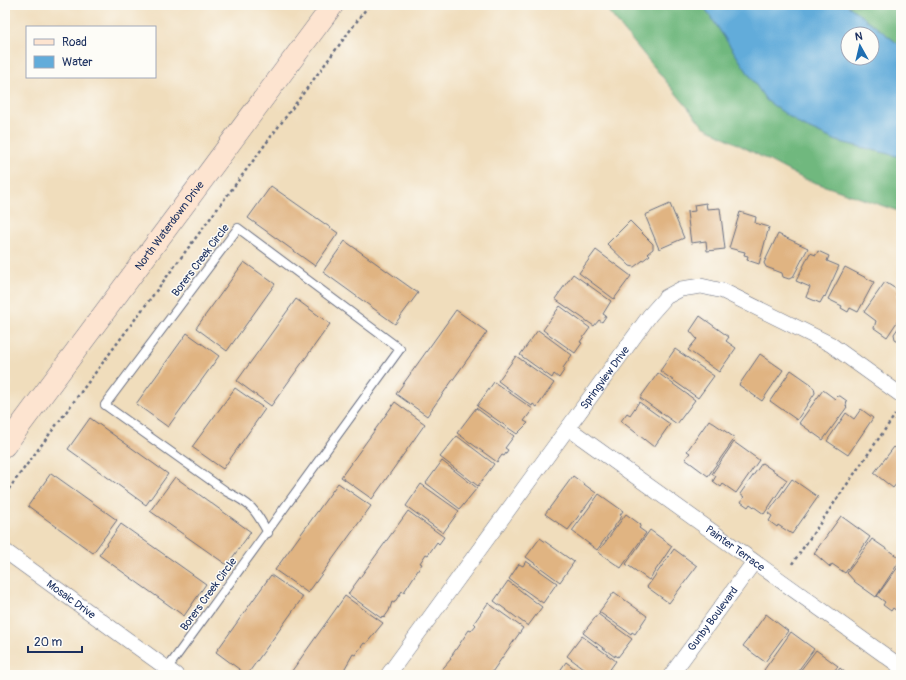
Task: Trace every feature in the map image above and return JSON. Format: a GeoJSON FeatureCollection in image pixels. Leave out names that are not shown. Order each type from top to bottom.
{"type":"FeatureCollection","features":[{"type":"Feature","properties":{"kind":"main road","name":"North Waterdown Drive"},"geometry":{"type":"LineString","coordinates":[[5,446],[333,5]]}},
{"type":"Feature","properties":{"kind":"street","name":"Springview Drive"},"geometry":{"type":"LineString","coordinates":[[388,675],[650,315],[666,297],[681,289],[701,286],[723,291],[799,327],[830,344],[901,395]]}},
{"type":"Feature","properties":{"kind":"street","name":"Painter Terrace"},"geometry":{"type":"LineString","coordinates":[[568,428],[897,664],[901,670]]}},
{"type":"Feature","properties":{"kind":"street","name":"Mosaic Drive"},"geometry":{"type":"LineString","coordinates":[[5,551],[171,672]]}},
{"type":"Feature","properties":{"kind":"street","name":"Gunby Boulevard"},"geometry":{"type":"LineString","coordinates":[[671,675],[754,562]]}},
{"type":"Feature","properties":{"kind":"lane","name":"Borers Creek Circle"},"geometry":{"type":"LineString","coordinates":[[171,672],[268,533],[400,349],[238,228],[105,405],[227,492],[248,503],[258,514],[268,533]]}},
{"type":"Feature","properties":{"kind":"path"},"geometry":{"type":"LineString","coordinates":[[5,494],[369,5]]}},
{"type":"Feature","properties":{"kind":"path"},"geometry":{"type":"LineString","coordinates":[[792,564],[896,415]]}},
{"type":"Feature","properties":{"kind":"green space"},"geometry":{"type":"Polygon","coordinates":[[[603,5],[703,5],[766,100],[801,125],[837,141],[901,157],[901,212],[802,178],[703,126],[603,5]]]}},
{"type":"Feature","properties":{"kind":"green space"},"geometry":{"type":"Polygon","coordinates":[[[847,5],[901,5],[901,46],[880,30],[880,26],[875,26],[847,5]]]}},
{"type":"Feature","properties":{"kind":"water"},"geometry":{"type":"Polygon","coordinates":[[[703,5],[847,5],[875,26],[840,26],[840,66],[880,66],[880,30],[901,46],[901,157],[837,141],[801,125],[766,100],[703,5]]]}},
{"type":"Feature","properties":{"kind":"building"},"geometry":{"type":"Polygon","coordinates":[[[271,186],[338,233],[315,266],[248,218],[271,186]]]}},
{"type":"Feature","properties":{"kind":"building"},"geometry":{"type":"Polygon","coordinates":[[[706,203],[707,209],[720,208],[725,249],[707,251],[706,241],[691,243],[687,212],[695,211],[694,205],[706,203]]]}},
{"type":"Feature","properties":{"kind":"building"},"geometry":{"type":"Polygon","coordinates":[[[670,204],[684,238],[659,249],[645,215],[670,204]]]}},
{"type":"Feature","properties":{"kind":"building"},"geometry":{"type":"Polygon","coordinates":[[[740,212],[756,217],[755,223],[769,227],[759,264],[747,260],[748,256],[744,255],[745,252],[729,248],[740,212]]]}},
{"type":"Feature","properties":{"kind":"building"},"geometry":{"type":"Polygon","coordinates":[[[630,221],[653,244],[653,249],[648,253],[650,255],[634,267],[630,266],[607,244],[630,221]]]}},
{"type":"Feature","properties":{"kind":"building"},"geometry":{"type":"Polygon","coordinates":[[[778,234],[808,248],[793,277],[789,279],[783,277],[782,273],[766,267],[764,263],[778,234]]]}},
{"type":"Feature","properties":{"kind":"building"},"geometry":{"type":"Polygon","coordinates":[[[345,241],[418,293],[395,324],[323,272],[345,241]]]}},
{"type":"Feature","properties":{"kind":"building"},"geometry":{"type":"Polygon","coordinates":[[[596,250],[631,276],[614,299],[579,273],[596,250]]]}},
{"type":"Feature","properties":{"kind":"building"},"geometry":{"type":"Polygon","coordinates":[[[818,251],[829,256],[827,261],[839,266],[825,297],[824,296],[820,303],[806,297],[810,287],[796,281],[810,253],[816,255],[818,251]]]}},
{"type":"Feature","properties":{"kind":"building"},"geometry":{"type":"Polygon","coordinates":[[[244,262],[275,284],[227,351],[196,328],[244,262]]]}},
{"type":"Feature","properties":{"kind":"building"},"geometry":{"type":"Polygon","coordinates":[[[845,267],[874,282],[858,312],[850,308],[848,312],[841,308],[842,306],[828,299],[845,267]]]}},
{"type":"Feature","properties":{"kind":"building"},"geometry":{"type":"Polygon","coordinates":[[[573,274],[611,301],[603,314],[606,316],[602,322],[599,320],[594,326],[555,299],[573,274]]]}},
{"type":"Feature","properties":{"kind":"building"},"geometry":{"type":"Polygon","coordinates":[[[885,282],[899,291],[896,296],[901,299],[901,316],[887,337],[874,328],[876,321],[864,312],[885,282]]]}},
{"type":"Feature","properties":{"kind":"building"},"geometry":{"type":"Polygon","coordinates":[[[296,299],[330,324],[271,406],[237,381],[296,299]]]}},
{"type":"Feature","properties":{"kind":"building"},"geometry":{"type":"Polygon","coordinates":[[[560,306],[590,328],[580,342],[582,343],[575,353],[543,330],[560,306]]]}},
{"type":"Feature","properties":{"kind":"building"},"geometry":{"type":"Polygon","coordinates":[[[456,310],[487,332],[427,416],[396,394],[456,310]]]}},
{"type":"Feature","properties":{"kind":"building"},"geometry":{"type":"Polygon","coordinates":[[[700,316],[729,337],[726,341],[736,348],[719,372],[688,350],[697,339],[690,331],[700,316]]]}},
{"type":"Feature","properties":{"kind":"building"},"geometry":{"type":"Polygon","coordinates":[[[901,324],[901,343],[895,339],[894,334],[901,324]]]}},
{"type":"Feature","properties":{"kind":"building"},"geometry":{"type":"Polygon","coordinates":[[[538,330],[572,355],[563,368],[565,369],[559,378],[554,374],[552,378],[520,355],[538,330]]]}},
{"type":"Feature","properties":{"kind":"building"},"geometry":{"type":"Polygon","coordinates":[[[187,333],[219,356],[168,427],[136,404],[187,333]]]}},
{"type":"Feature","properties":{"kind":"building"},"geometry":{"type":"Polygon","coordinates":[[[675,349],[714,376],[698,398],[660,371],[675,349]]]}},
{"type":"Feature","properties":{"kind":"building"},"geometry":{"type":"Polygon","coordinates":[[[760,354],[783,370],[762,401],[739,385],[760,354]]]}},
{"type":"Feature","properties":{"kind":"building"},"geometry":{"type":"Polygon","coordinates":[[[516,356],[554,383],[537,407],[533,404],[532,406],[498,381],[516,356]]]}},
{"type":"Feature","properties":{"kind":"building"},"geometry":{"type":"Polygon","coordinates":[[[791,370],[811,384],[810,385],[814,388],[815,393],[797,420],[770,401],[791,370]]]}},
{"type":"Feature","properties":{"kind":"building"},"geometry":{"type":"Polygon","coordinates":[[[658,373],[695,400],[677,424],[640,398],[658,373]]]}},
{"type":"Feature","properties":{"kind":"building"},"geometry":{"type":"Polygon","coordinates":[[[494,382],[533,409],[524,421],[528,423],[517,434],[477,406],[494,382]]]}},
{"type":"Feature","properties":{"kind":"building"},"geometry":{"type":"Polygon","coordinates":[[[235,388],[265,409],[223,469],[192,447],[235,388]]]}},
{"type":"Feature","properties":{"kind":"building"},"geometry":{"type":"Polygon","coordinates":[[[823,390],[835,399],[840,396],[847,401],[847,407],[823,440],[799,423],[823,390]]]}},
{"type":"Feature","properties":{"kind":"building"},"geometry":{"type":"Polygon","coordinates":[[[395,402],[425,424],[372,499],[341,477],[395,402]]]}},
{"type":"Feature","properties":{"kind":"building"},"geometry":{"type":"Polygon","coordinates":[[[639,402],[670,424],[654,447],[621,421],[627,413],[630,415],[639,402]]]}},
{"type":"Feature","properties":{"kind":"building"},"geometry":{"type":"Polygon","coordinates":[[[476,408],[514,436],[505,448],[508,450],[497,462],[457,433],[476,408]]]}},
{"type":"Feature","properties":{"kind":"building"},"geometry":{"type":"Polygon","coordinates":[[[861,409],[873,418],[848,455],[827,441],[846,413],[854,419],[861,409]]]}},
{"type":"Feature","properties":{"kind":"building"},"geometry":{"type":"Polygon","coordinates":[[[90,418],[168,474],[146,505],[68,449],[90,418]]]}},
{"type":"Feature","properties":{"kind":"building"},"geometry":{"type":"Polygon","coordinates":[[[709,420],[735,438],[708,476],[685,459],[690,453],[687,451],[709,420]]]}},
{"type":"Feature","properties":{"kind":"building"},"geometry":{"type":"Polygon","coordinates":[[[457,436],[494,464],[478,486],[440,457],[457,436]]]}},
{"type":"Feature","properties":{"kind":"building"},"geometry":{"type":"Polygon","coordinates":[[[734,442],[759,460],[736,493],[723,484],[721,487],[713,481],[716,476],[712,474],[734,442]]]}},
{"type":"Feature","properties":{"kind":"building"},"geometry":{"type":"Polygon","coordinates":[[[894,447],[900,451],[901,450],[901,478],[893,488],[874,473],[894,447]]]}},
{"type":"Feature","properties":{"kind":"building"},"geometry":{"type":"Polygon","coordinates":[[[442,461],[477,488],[460,509],[426,483],[442,461]]]}},
{"type":"Feature","properties":{"kind":"building"},"geometry":{"type":"Polygon","coordinates":[[[762,463],[787,480],[764,514],[750,504],[748,507],[741,502],[744,497],[740,494],[762,463]]]}},
{"type":"Feature","properties":{"kind":"building"},"geometry":{"type":"Polygon","coordinates":[[[51,473],[117,520],[93,553],[28,506],[51,473]]]}},
{"type":"Feature","properties":{"kind":"building"},"geometry":{"type":"Polygon","coordinates":[[[573,476],[596,493],[568,530],[545,514],[573,476]]]}},
{"type":"Feature","properties":{"kind":"building"},"geometry":{"type":"Polygon","coordinates":[[[175,477],[251,532],[227,565],[150,511],[175,477]]]}},
{"type":"Feature","properties":{"kind":"building"},"geometry":{"type":"Polygon","coordinates":[[[792,479],[818,497],[792,534],[778,525],[777,527],[769,521],[772,516],[768,513],[792,479]]]}},
{"type":"Feature","properties":{"kind":"building"},"geometry":{"type":"Polygon","coordinates":[[[338,483],[371,506],[308,593],[275,570],[338,483]]]}},
{"type":"Feature","properties":{"kind":"building"},"geometry":{"type":"Polygon","coordinates":[[[421,484],[459,511],[443,533],[406,506],[421,484]]]}},
{"type":"Feature","properties":{"kind":"building"},"geometry":{"type":"Polygon","coordinates":[[[599,494],[623,511],[620,515],[622,516],[597,550],[572,531],[599,494]]]}},
{"type":"Feature","properties":{"kind":"building"},"geometry":{"type":"Polygon","coordinates":[[[408,511],[444,537],[439,544],[437,542],[428,555],[426,554],[420,563],[422,564],[404,592],[402,591],[394,603],[392,602],[389,611],[384,618],[382,616],[381,618],[348,594],[408,511]]]}},
{"type":"Feature","properties":{"kind":"building"},"geometry":{"type":"Polygon","coordinates":[[[626,514],[641,525],[639,528],[646,533],[621,568],[598,552],[626,514]]]}},
{"type":"Feature","properties":{"kind":"building"},"geometry":{"type":"Polygon","coordinates":[[[841,516],[870,537],[845,573],[832,564],[830,567],[814,553],[841,516]]]}},
{"type":"Feature","properties":{"kind":"building"},"geometry":{"type":"Polygon","coordinates":[[[121,524],[206,584],[184,616],[99,555],[121,524]]]}},
{"type":"Feature","properties":{"kind":"building"},"geometry":{"type":"Polygon","coordinates":[[[650,530],[672,546],[649,580],[626,564],[650,530]]]}},
{"type":"Feature","properties":{"kind":"building"},"geometry":{"type":"Polygon","coordinates":[[[540,538],[574,562],[560,582],[526,557],[540,538]]]}},
{"type":"Feature","properties":{"kind":"building"},"geometry":{"type":"Polygon","coordinates":[[[872,539],[901,559],[876,597],[855,582],[847,573],[872,539]]]}},
{"type":"Feature","properties":{"kind":"building"},"geometry":{"type":"Polygon","coordinates":[[[674,549],[697,566],[669,603],[647,587],[674,549]]]}},
{"type":"Feature","properties":{"kind":"building"},"geometry":{"type":"Polygon","coordinates":[[[526,561],[557,583],[543,603],[509,579],[519,564],[523,566],[526,561]]]}},
{"type":"Feature","properties":{"kind":"building"},"geometry":{"type":"Polygon","coordinates":[[[901,563],[901,614],[893,608],[891,611],[883,605],[885,602],[877,596],[901,563]]]}},
{"type":"Feature","properties":{"kind":"building"},"geometry":{"type":"Polygon","coordinates":[[[271,575],[303,597],[247,675],[216,652],[271,575]]]}},
{"type":"Feature","properties":{"kind":"building"},"geometry":{"type":"Polygon","coordinates":[[[508,581],[542,607],[528,626],[494,601],[508,581]]]}},
{"type":"Feature","properties":{"kind":"building"},"geometry":{"type":"Polygon","coordinates":[[[614,592],[647,616],[635,634],[632,632],[631,634],[599,612],[614,592]]]}},
{"type":"Feature","properties":{"kind":"building"},"geometry":{"type":"Polygon","coordinates":[[[345,596],[383,623],[366,644],[364,643],[355,655],[353,654],[341,675],[289,675],[345,596]]]}},
{"type":"Feature","properties":{"kind":"building"},"geometry":{"type":"Polygon","coordinates":[[[488,603],[523,628],[490,675],[437,675],[451,659],[450,658],[469,630],[471,631],[476,625],[474,623],[488,603]]]}},
{"type":"Feature","properties":{"kind":"building"},"geometry":{"type":"Polygon","coordinates":[[[598,614],[632,639],[618,657],[615,655],[615,657],[583,633],[598,614]]]}},
{"type":"Feature","properties":{"kind":"building"},"geometry":{"type":"Polygon","coordinates":[[[766,614],[788,631],[765,662],[743,646],[766,614]]]}},
{"type":"Feature","properties":{"kind":"building"},"geometry":{"type":"Polygon","coordinates":[[[791,632],[814,649],[795,675],[770,675],[764,670],[791,632]]]}},
{"type":"Feature","properties":{"kind":"building"},"geometry":{"type":"Polygon","coordinates":[[[582,636],[616,661],[606,675],[592,675],[567,656],[582,636]]]}},
{"type":"Feature","properties":{"kind":"building"},"geometry":{"type":"Polygon","coordinates":[[[816,650],[838,666],[831,675],[797,675],[816,650]]]}},
{"type":"Feature","properties":{"kind":"building"},"geometry":{"type":"Polygon","coordinates":[[[566,662],[583,675],[557,675],[566,662]]]}},
{"type":"Feature","properties":{"kind":"building"},"geometry":{"type":"Polygon","coordinates":[[[840,668],[848,675],[835,675],[840,668]]]}}]}
